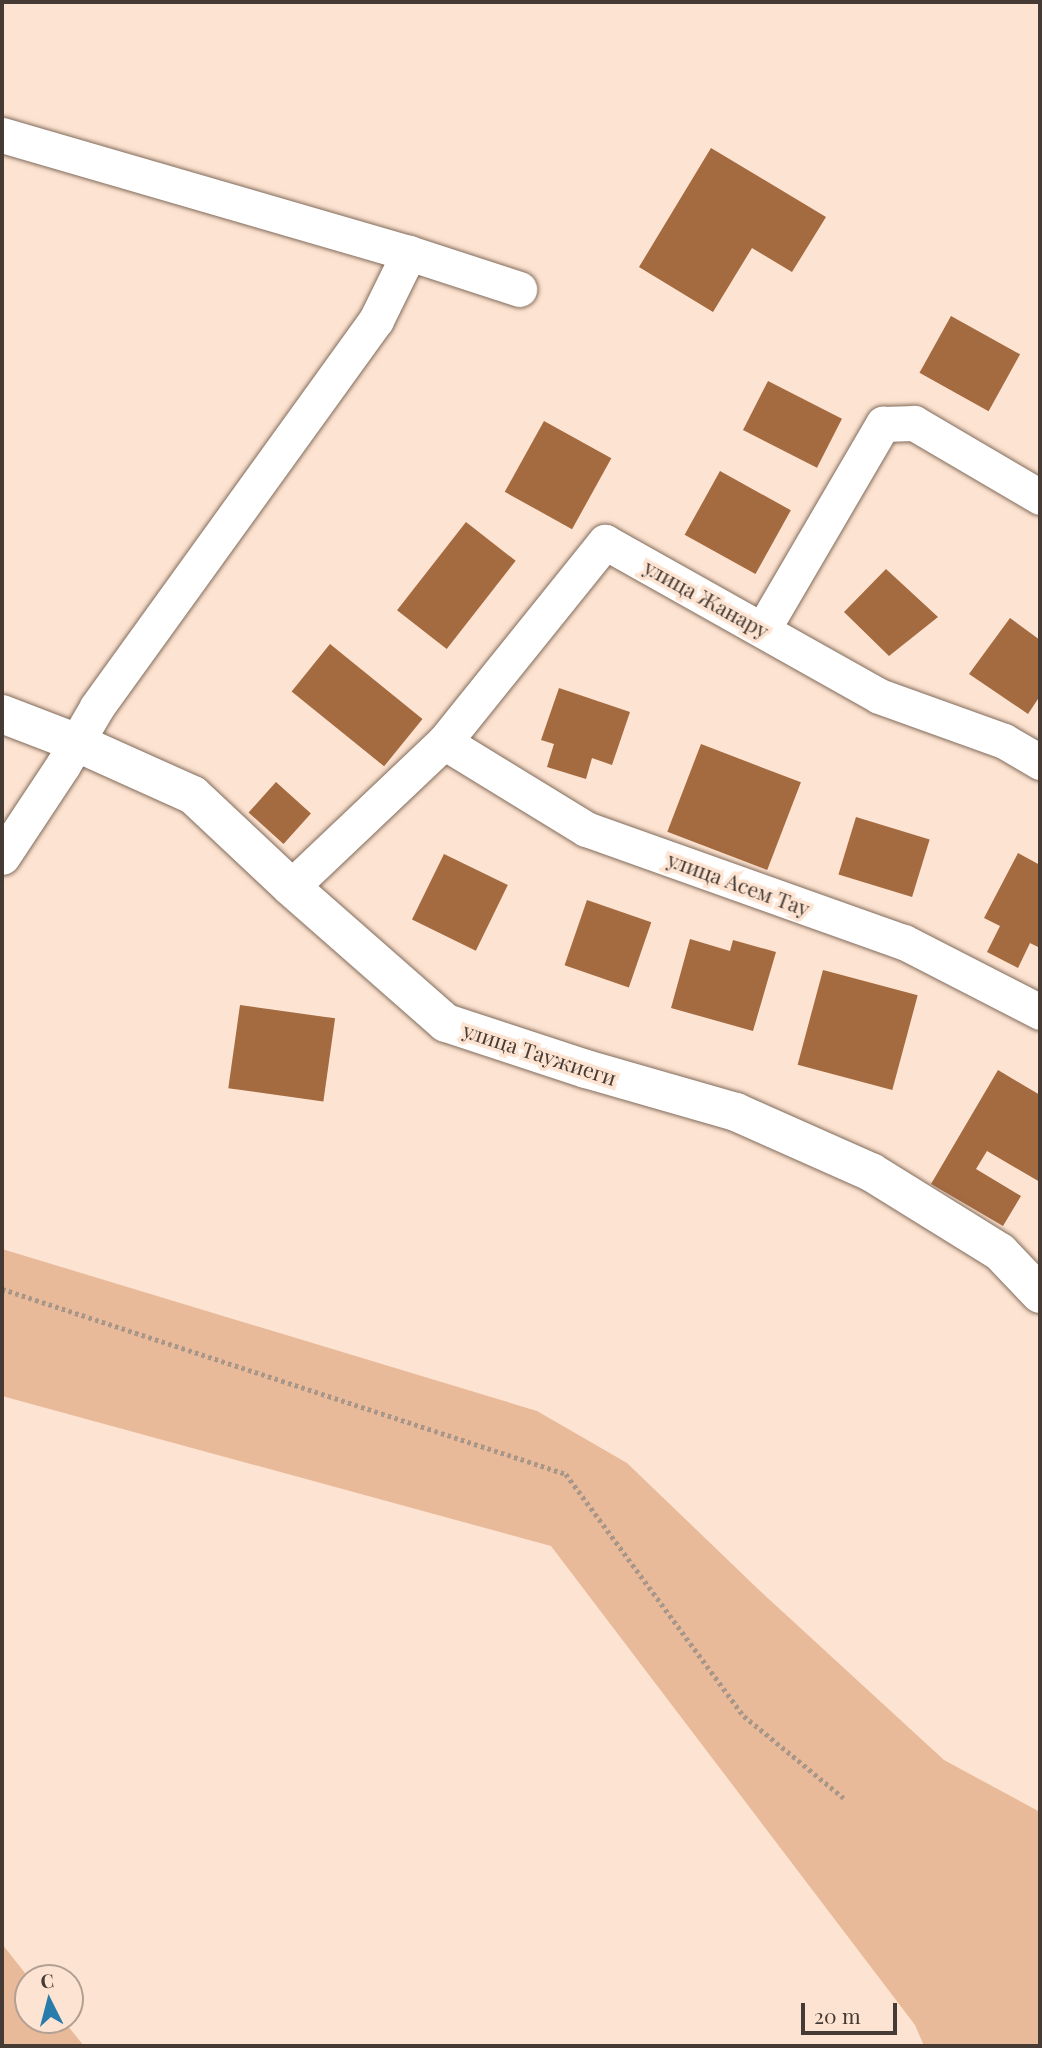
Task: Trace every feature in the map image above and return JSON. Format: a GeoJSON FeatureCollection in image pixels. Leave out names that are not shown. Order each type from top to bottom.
{"type":"FeatureCollection","features":[{"type":"Feature","properties":{"kind":"street"},"geometry":{"type":"LineString","coordinates":[[2,135],[409,253],[519,289]]}},
{"type":"Feature","properties":{"kind":"street"},"geometry":{"type":"LineString","coordinates":[[2,857],[63,765],[75,742],[216,539],[376,320],[409,253]]}},
{"type":"Feature","properties":{"kind":"street"},"geometry":{"type":"LineString","coordinates":[[763,629],[883,424],[914,423],[1040,497]]}},
{"type":"Feature","properties":{"kind":"street","name":"улица Жанару"},"geometry":{"type":"LineString","coordinates":[[444,742],[605,542],[879,696],[1004,741],[1040,762]]}},
{"type":"Feature","properties":{"kind":"street","name":"улица Таужиеги"},"geometry":{"type":"LineString","coordinates":[[2,714],[75,742],[193,795],[290,887],[446,1023],[586,1069],[736,1112],[871,1172],[1000,1252],[1040,1294]]}},
{"type":"Feature","properties":{"kind":"street"},"geometry":{"type":"LineString","coordinates":[[290,887],[444,742]]}},
{"type":"Feature","properties":{"kind":"street","name":"улица Асем Тау"},"geometry":{"type":"LineString","coordinates":[[444,742],[586,829],[904,942],[1040,1012]]}},
{"type":"Feature","properties":{"kind":"path"},"geometry":{"type":"LineString","coordinates":[[2,1289],[566,1474],[744,1716],[844,1798]]}},
{"type":"Feature","properties":{"kind":"shaded area"},"geometry":{"type":"Polygon","coordinates":[[[2,1249],[537,1411],[627,1463],[758,1589],[944,1760],[1040,1812],[1040,2046],[924,2046],[915,2025],[551,1546],[2,1396],[2,1249]]]}},
{"type":"Feature","properties":{"kind":"shaded area"},"geometry":{"type":"Polygon","coordinates":[[[2,1944],[18,1964],[14,1964],[14,2034],[74,2034],[84,2046],[2,2046],[2,1944]]]}},
{"type":"Feature","properties":{"kind":"building"},"geometry":{"type":"Polygon","coordinates":[[[711,148],[826,217],[792,272],[752,248],[713,312],[639,267],[711,148]]]}},
{"type":"Feature","properties":{"kind":"building"},"geometry":{"type":"Polygon","coordinates":[[[951,316],[1020,354],[989,411],[919,373],[951,316]]]}},
{"type":"Feature","properties":{"kind":"building"},"geometry":{"type":"Polygon","coordinates":[[[768,381],[842,419],[817,468],[743,430],[768,381]]]}},
{"type":"Feature","properties":{"kind":"building"},"geometry":{"type":"Polygon","coordinates":[[[544,421],[611,458],[572,529],[505,492],[544,421]]]}},
{"type":"Feature","properties":{"kind":"building"},"geometry":{"type":"Polygon","coordinates":[[[720,471],[791,510],[755,574],[685,535],[720,471]]]}},
{"type":"Feature","properties":{"kind":"building"},"geometry":{"type":"Polygon","coordinates":[[[466,522],[516,561],[447,649],[397,610],[466,522]]]}},
{"type":"Feature","properties":{"kind":"building"},"geometry":{"type":"Polygon","coordinates":[[[886,569],[938,617],[889,656],[844,612],[886,569]]]}},
{"type":"Feature","properties":{"kind":"building"},"geometry":{"type":"Polygon","coordinates":[[[1010,618],[1040,640],[1040,696],[1028,714],[969,674],[1010,618]]]}},
{"type":"Feature","properties":{"kind":"building"},"geometry":{"type":"Polygon","coordinates":[[[330,644],[422,719],[384,766],[292,691],[330,644]]]}},
{"type":"Feature","properties":{"kind":"building"},"geometry":{"type":"Polygon","coordinates":[[[559,688],[630,712],[612,765],[592,758],[586,779],[547,767],[554,744],[541,740],[559,688]]]}},
{"type":"Feature","properties":{"kind":"building"},"geometry":{"type":"Polygon","coordinates":[[[701,744],[801,782],[767,870],[667,832],[701,744]]]}},
{"type":"Feature","properties":{"kind":"building"},"geometry":{"type":"Polygon","coordinates":[[[276,782],[311,813],[283,844],[249,812],[276,782]]]}},
{"type":"Feature","properties":{"kind":"building"},"geometry":{"type":"Polygon","coordinates":[[[856,817],[930,840],[912,897],[838,874],[856,817]]]}},
{"type":"Feature","properties":{"kind":"building"},"geometry":{"type":"Polygon","coordinates":[[[1018,853],[1040,865],[1040,948],[1030,943],[1018,968],[987,952],[1000,926],[984,918],[1018,853]]]}},
{"type":"Feature","properties":{"kind":"building"},"geometry":{"type":"Polygon","coordinates":[[[444,854],[508,885],[476,951],[412,920],[444,854]]]}},
{"type":"Feature","properties":{"kind":"building"},"geometry":{"type":"Polygon","coordinates":[[[587,900],[651,922],[629,987],[565,965],[587,900]]]}},
{"type":"Feature","properties":{"kind":"building"},"geometry":{"type":"Polygon","coordinates":[[[690,939],[730,951],[733,940],[776,952],[753,1031],[671,1008],[690,939]]]}},
{"type":"Feature","properties":{"kind":"building"},"geometry":{"type":"Polygon","coordinates":[[[823,970],[918,995],[892,1090],[798,1065],[823,970]]]}},
{"type":"Feature","properties":{"kind":"building"},"geometry":{"type":"Polygon","coordinates":[[[240,1005],[335,1018],[323,1102],[228,1088],[240,1005]]]}},
{"type":"Feature","properties":{"kind":"building"},"geometry":{"type":"Polygon","coordinates":[[[998,1070],[1040,1095],[1040,1182],[987,1151],[976,1169],[1021,1196],[1003,1226],[931,1184],[998,1070]]]}}]}
